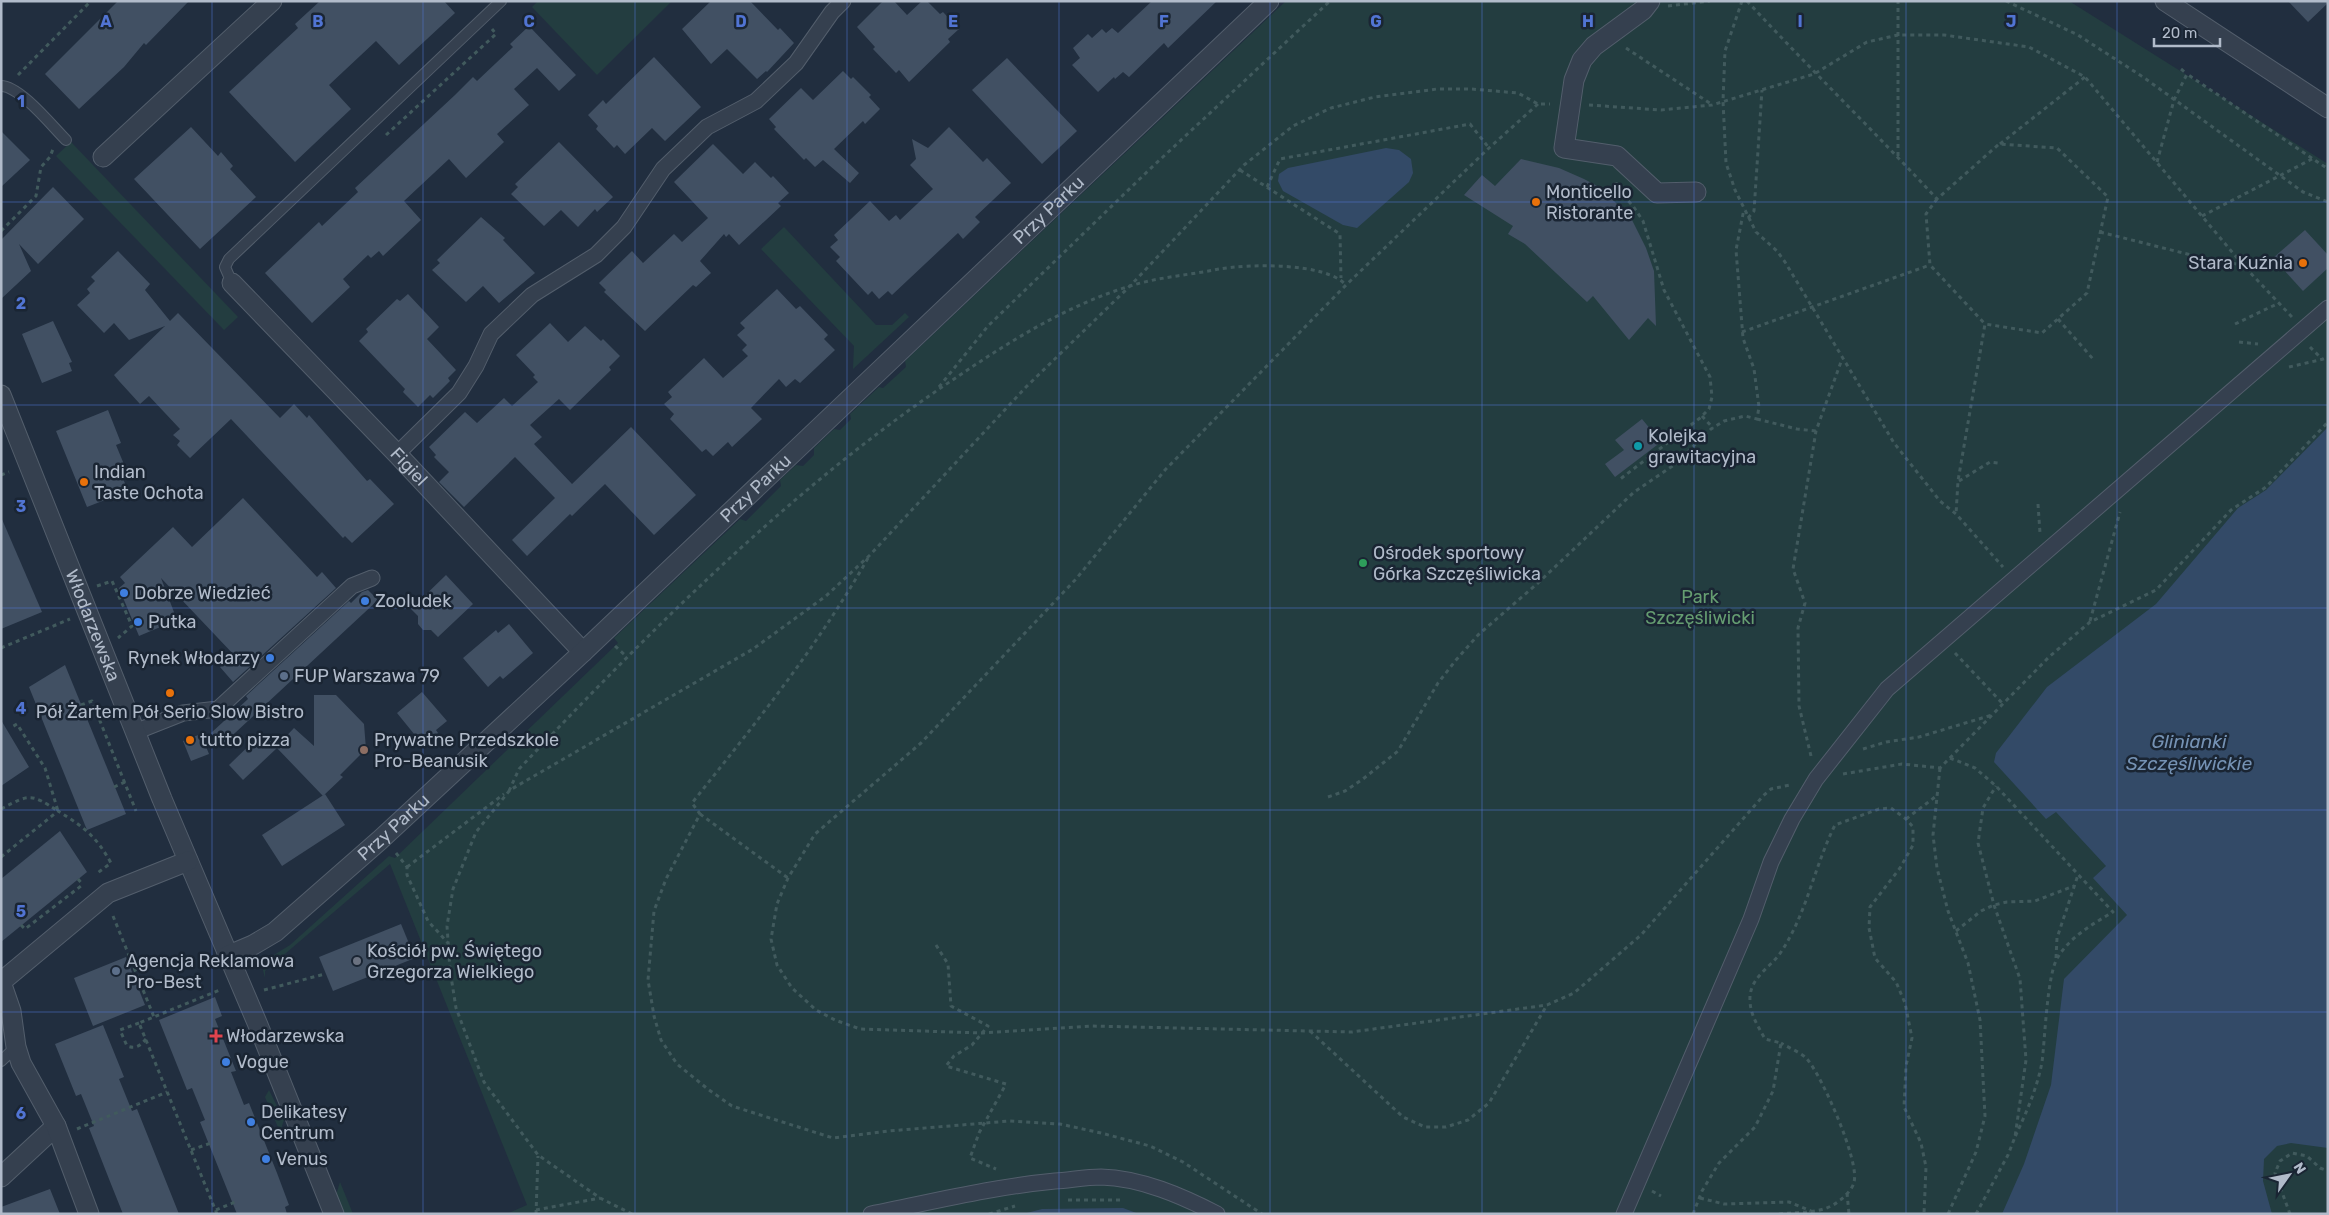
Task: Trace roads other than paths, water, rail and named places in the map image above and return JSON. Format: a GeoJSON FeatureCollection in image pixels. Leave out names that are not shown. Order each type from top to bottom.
{"type":"FeatureCollection","features":[{"type":"Feature","properties":{"kind":"street"},"geometry":{"type":"LineString","coordinates":[[102,157],[272,1]]}},
{"type":"Feature","properties":{"kind":"street"},"geometry":{"type":"LineString","coordinates":[[397,454],[459,393],[476,366],[492,334],[532,295],[596,255],[624,227],[663,169],[707,127],[756,102],[796,63],[832,12],[843,1]]}},
{"type":"Feature","properties":{"kind":"street","name":"Przy Parku"},"geometry":{"type":"LineString","coordinates":[[227,956],[261,941],[296,915],[583,652],[1270,1]]}},
{"type":"Feature","properties":{"kind":"street"},"geometry":{"type":"LineString","coordinates":[[2165,1],[2328,108]]}},
{"type":"Feature","properties":{"kind":"street"},"geometry":{"type":"LineString","coordinates":[[1655,4],[1643,10],[1594,46],[1582,60],[1574,80],[1572,104],[1564,148],[1618,156],[1657,193],[1696,192]]}},
{"type":"Feature","properties":{"kind":"street","name":"Figiel"},"geometry":{"type":"LineString","coordinates":[[232,283],[397,454],[583,652]]}},
{"type":"Feature","properties":{"kind":"street"},"geometry":{"type":"LineString","coordinates":[[1624,1214],[1751,919],[1771,862],[1792,819],[1816,779],[1887,689],[2328,308]]}},
{"type":"Feature","properties":{"kind":"street","name":"Włodarzewska"},"geometry":{"type":"LineString","coordinates":[[1,395],[135,732],[227,956],[261,1032],[334,1214]]}},
{"type":"Feature","properties":{"kind":"street"},"geometry":{"type":"LineString","coordinates":[[135,732],[183,713],[218,709],[352,586],[372,578]]}},
{"type":"Feature","properties":{"kind":"street"},"geometry":{"type":"LineString","coordinates":[[89,1214],[56,1126],[21,1063],[16,1047],[12,1011],[1,982],[108,894],[188,861]]}},
{"type":"Feature","properties":{"kind":"street"},"geometry":{"type":"LineString","coordinates":[[1,1177],[56,1126]]}},
{"type":"Feature","properties":{"kind":"street"},"geometry":{"type":"LineString","coordinates":[[871,1214],[949,1196],[1028,1184],[1101,1177],[1139,1183],[1187,1199],[1217,1214]]}},
{"type":"Feature","properties":{"kind":"lane"},"geometry":{"type":"LineString","coordinates":[[232,283],[225,267],[229,259],[501,1]]}},
{"type":"Feature","properties":{"kind":"lane"},"geometry":{"type":"LineString","coordinates":[[1,86],[17,91],[66,140]]}},
{"type":"Feature","properties":{"kind":"lane"},"geometry":{"type":"LineString","coordinates":[[1,1061],[16,1047]]}},
{"type":"Feature","properties":{"kind":"water"},"geometry":{"type":"Polygon","coordinates":[[[1386,148],[1399,150],[1411,159],[1413,173],[1409,182],[1357,228],[1343,225],[1283,191],[1278,181],[1279,174],[1288,168],[1386,148]]]}},
{"type":"Feature","properties":{"kind":"water","name":"Glinianki Szczęśliwickie"},"geometry":{"type":"Polygon","coordinates":[[[2328,427],[2328,1148],[2291,1143],[2277,1146],[2264,1159],[2263,1181],[2272,1214],[2002,1214],[2024,1164],[2051,1085],[2064,979],[2127,915],[2093,878],[2106,866],[2056,812],[2046,819],[1994,762],[1996,753],[2047,687],[2156,604],[2238,508],[2266,490],[2328,427]]]}},
{"type":"Feature","properties":{"kind":"water"},"geometry":{"type":"Polygon","coordinates":[[[1123,1208],[1139,1214],[1023,1214],[1042,1209],[1123,1208]]]}},
{"type":"Feature","properties":{"kind":"place","name":"Monticello Ristorante"},"geometry":{"type":"Point","coordinates":[1536,202]}},
{"type":"Feature","properties":{"kind":"place","name":"Stara Kuźnia"},"geometry":{"type":"Point","coordinates":[2303,263]}},
{"type":"Feature","properties":{"kind":"place","name":"Kolejka grawitacyjna"},"geometry":{"type":"Point","coordinates":[1638,446]}},
{"type":"Feature","properties":{"kind":"place","name":"Indian Taste Ochota"},"geometry":{"type":"Point","coordinates":[84,482]}},
{"type":"Feature","properties":{"kind":"place","name":"Ośrodek sportowy Górka Szczęśliwicka"},"geometry":{"type":"Point","coordinates":[1363,563]}},
{"type":"Feature","properties":{"kind":"place","name":"Dobrze Wiedzieć"},"geometry":{"type":"Point","coordinates":[124,593]}},
{"type":"Feature","properties":{"kind":"place","name":"Zooludek"},"geometry":{"type":"Point","coordinates":[365,601]}},
{"type":"Feature","properties":{"kind":"place","name":"Putka"},"geometry":{"type":"Point","coordinates":[138,622]}},
{"type":"Feature","properties":{"kind":"place","name":"Rynek Włodarzy"},"geometry":{"type":"Point","coordinates":[270,658]}},
{"type":"Feature","properties":{"kind":"place","name":"FUP Warszawa 79"},"geometry":{"type":"Point","coordinates":[284,676]}},
{"type":"Feature","properties":{"kind":"place","name":"Pół Żartem Pół Serio Slow Bistro"},"geometry":{"type":"Point","coordinates":[170,693]}},
{"type":"Feature","properties":{"kind":"place","name":"tutto pizza"},"geometry":{"type":"Point","coordinates":[190,740]}},
{"type":"Feature","properties":{"kind":"place","name":"Prywatne Przedszkole Pro-Beanusik"},"geometry":{"type":"Point","coordinates":[364,750]}},
{"type":"Feature","properties":{"kind":"place","name":"Kościół pw. Świętego Grzegorza Wielkiego"},"geometry":{"type":"Point","coordinates":[357,961]}},
{"type":"Feature","properties":{"kind":"place","name":"Agencja Reklamowa Pro-Best"},"geometry":{"type":"Point","coordinates":[116,971]}},
{"type":"Feature","properties":{"kind":"place","name":"Włodarzewska"},"geometry":{"type":"Point","coordinates":[216,1036]}},
{"type":"Feature","properties":{"kind":"place","name":"Vogue"},"geometry":{"type":"Point","coordinates":[226,1062]}},
{"type":"Feature","properties":{"kind":"place","name":"Delikatesy Centrum"},"geometry":{"type":"Point","coordinates":[251,1122]}},
{"type":"Feature","properties":{"kind":"place","name":"Venus"},"geometry":{"type":"Point","coordinates":[266,1159]}},
{"type":"Feature","properties":{"kind":"park label","name":"Park Szczęśliwicki"},"geometry":{"type":"Point","coordinates":[1700,607]}}]}
